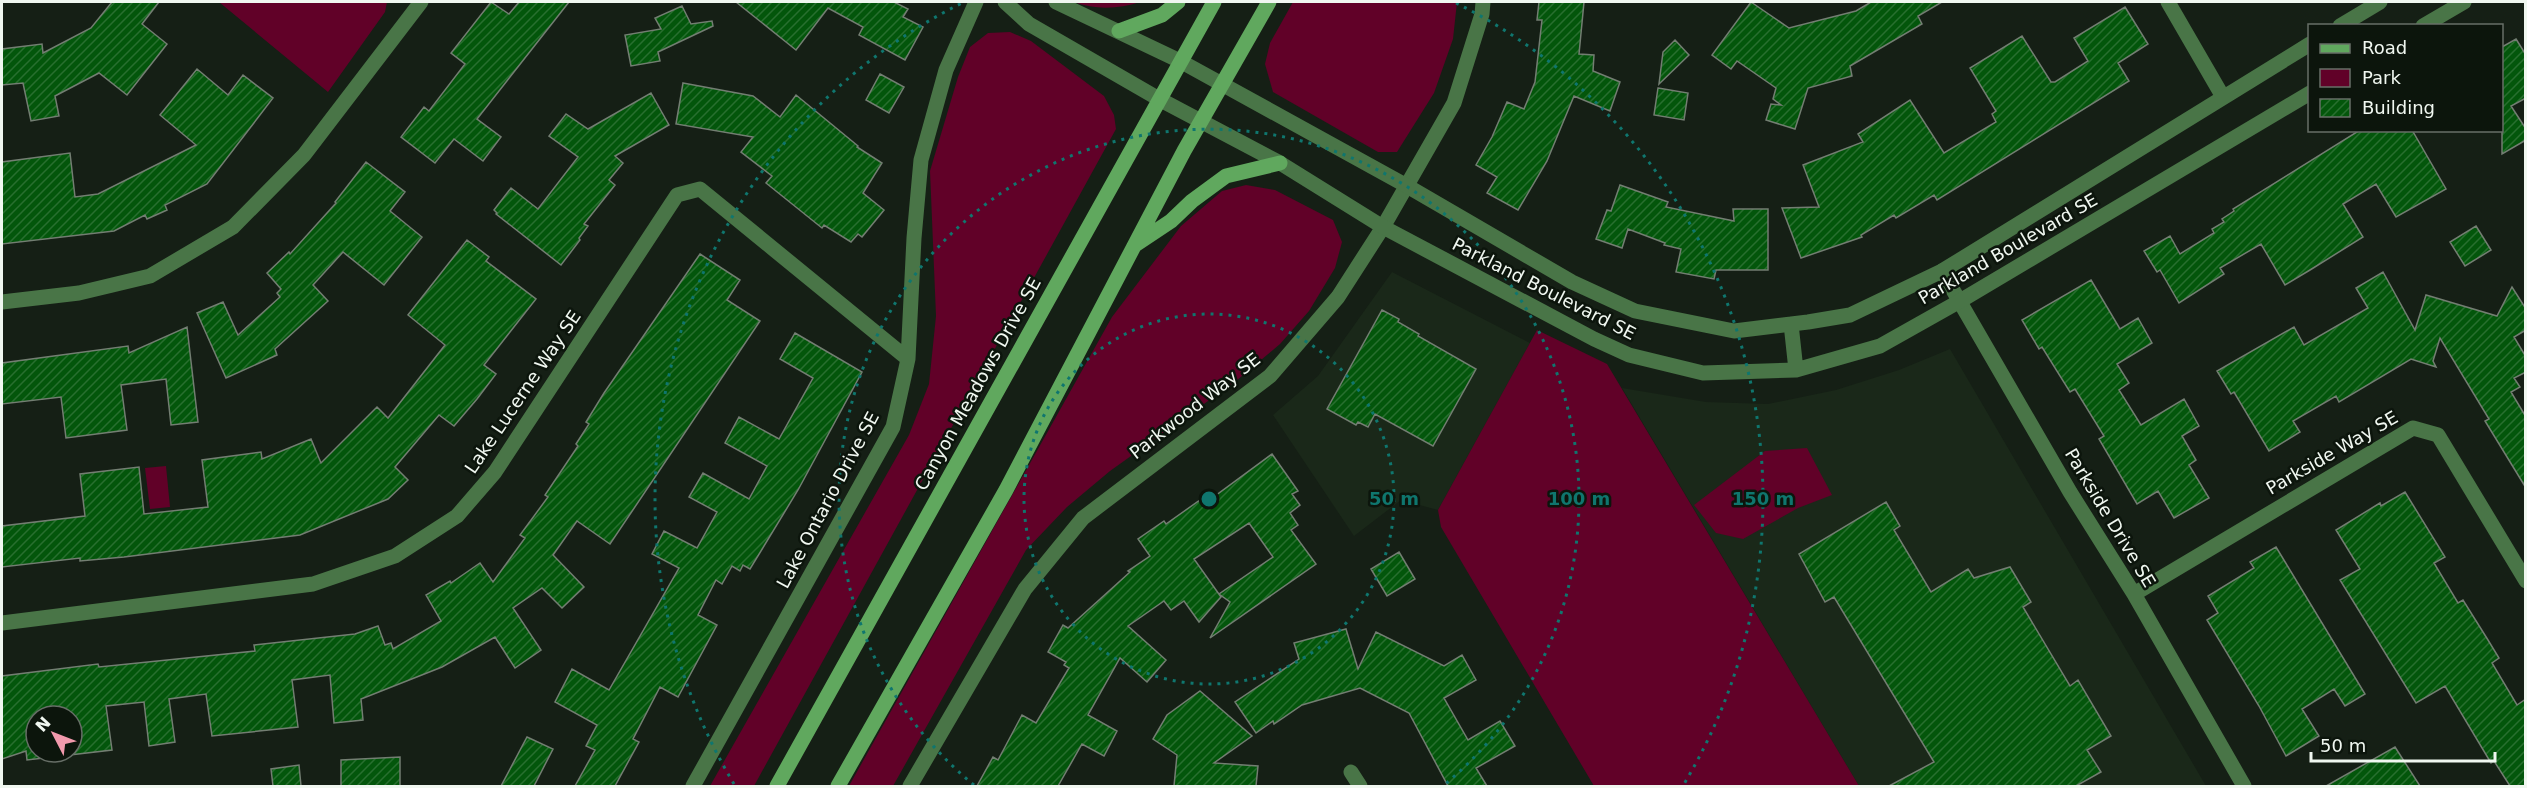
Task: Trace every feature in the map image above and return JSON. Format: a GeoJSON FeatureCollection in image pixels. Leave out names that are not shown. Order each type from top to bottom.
{"type":"FeatureCollection","features":[{"type":"Feature","properties":{"kind":"main road"},"geometry":{"type":"LineString","coordinates":[[1119,31],[1162,15],[1178,2]]}},
{"type":"Feature","properties":{"kind":"main road","name":"Canyon Meadows Drive SE"},"geometry":{"type":"LineString","coordinates":[[777,786],[1214,2]]}},
{"type":"Feature","properties":{"kind":"main road"},"geometry":{"type":"LineString","coordinates":[[838,786],[1006,490],[1133,246],[1200,122],[1269,2]]}},
{"type":"Feature","properties":{"kind":"main road"},"geometry":{"type":"LineString","coordinates":[[1133,246],[1171,221],[1192,201],[1226,176],[1280,163]]}},
{"type":"Feature","properties":{"kind":"street"},"geometry":{"type":"LineString","coordinates":[[2,302],[79,293],[150,276],[233,227],[304,156],[421,2]]}},
{"type":"Feature","properties":{"kind":"street","name":"Lake Ontario Drive SE"},"geometry":{"type":"LineString","coordinates":[[693,786],[892,427],[908,359],[914,238],[921,160],[946,70],[976,2]]}},
{"type":"Feature","properties":{"kind":"street","name":"Parkland Boulevard SE"},"geometry":{"type":"LineString","coordinates":[[1005,2],[1029,24],[1200,122],[1280,163],[1383,227],[1629,355],[1703,374],[1796,370],[1880,346],[2308,94]]}},
{"type":"Feature","properties":{"kind":"street","name":"Parkland Boulevard SE"},"geometry":{"type":"LineString","coordinates":[[1056,2],[1222,83],[1407,186],[1572,282],[1635,311],[1734,331],[1850,315],[1942,271],[2308,45]]}},
{"type":"Feature","properties":{"kind":"street","name":"Parkwood Way SE"},"geometry":{"type":"LineString","coordinates":[[910,786],[1025,589],[1083,518],[1269,376],[1338,297],[1383,227],[1454,103],[1484,2]]}},
{"type":"Feature","properties":{"kind":"street"},"geometry":{"type":"LineString","coordinates":[[2168,2],[2223,97]]}},
{"type":"Feature","properties":{"kind":"street"},"geometry":{"type":"LineString","coordinates":[[2343,24],[2380,2]]}},
{"type":"Feature","properties":{"kind":"street"},"geometry":{"type":"LineString","coordinates":[[2426,24],[2464,2]]}},
{"type":"Feature","properties":{"kind":"street","name":"Lake Lucerne Way SE"},"geometry":{"type":"LineString","coordinates":[[2,623],[313,584],[395,556],[457,516],[495,472],[677,195],[700,189],[908,359]]}},
{"type":"Feature","properties":{"kind":"street","name":"Parkside Drive SE"},"geometry":{"type":"LineString","coordinates":[[1942,271],[2070,492],[2134,594],[2244,786]]}},
{"type":"Feature","properties":{"kind":"street"},"geometry":{"type":"LineString","coordinates":[[1791,324],[1796,370]]}},
{"type":"Feature","properties":{"kind":"street","name":"Parkside Way SE"},"geometry":{"type":"LineString","coordinates":[[2134,594],[2413,428],[2438,435],[2526,581]]}},
{"type":"Feature","properties":{"kind":"street"},"geometry":{"type":"LineString","coordinates":[[1351,772],[1360,786]]}},
{"type":"Feature","properties":{"kind":"shaded area"},"geometry":{"type":"Polygon","coordinates":[[[1392,272],[1530,343],[1438,510],[1401,500],[1354,536],[1273,415],[1318,376],[1392,272]]]}},
{"type":"Feature","properties":{"kind":"shaded area"},"geometry":{"type":"Polygon","coordinates":[[[1950,349],[2206,786],[1859,786],[1622,388],[1706,402],[1768,404],[1836,390],[1899,370],[1950,349]]]}},
{"type":"Feature","properties":{"kind":"green space"},"geometry":{"type":"Polygon","coordinates":[[[219,2],[387,2],[385,12],[328,92],[219,2]]]}},
{"type":"Feature","properties":{"kind":"green space"},"geometry":{"type":"Polygon","coordinates":[[[1074,2],[1140,2],[1107,8],[1074,2]]]}},
{"type":"Feature","properties":{"kind":"green space"},"geometry":{"type":"Polygon","coordinates":[[[1293,2],[1457,2],[1453,39],[1434,93],[1397,152],[1378,152],[1273,92],[1265,64],[1270,43],[1293,2]]]}},
{"type":"Feature","properties":{"kind":"green space"},"geometry":{"type":"Polygon","coordinates":[[[1010,32],[1031,41],[1104,96],[1114,115],[1116,129],[754,786],[710,786],[909,435],[929,384],[936,316],[930,171],[958,77],[970,47],[988,33],[1010,32]]]}},
{"type":"Feature","properties":{"kind":"green space"},"geometry":{"type":"Polygon","coordinates":[[[1246,185],[1275,190],[1333,220],[1342,242],[1335,268],[1309,311],[1280,344],[1236,381],[1110,471],[1067,507],[1026,550],[893,786],[849,786],[1112,317],[1181,226],[1222,191],[1246,185]]]}},
{"type":"Feature","properties":{"kind":"green space"},"geometry":{"type":"Polygon","coordinates":[[[1537,330],[1607,364],[1859,786],[1594,786],[1441,527],[1438,510],[1537,330]]]}},
{"type":"Feature","properties":{"kind":"green space"},"geometry":{"type":"Polygon","coordinates":[[[1807,448],[1832,495],[1798,508],[1743,539],[1716,533],[1694,505],[1765,451],[1807,448]]]}},
{"type":"Feature","properties":{"kind":"green space"},"geometry":{"type":"Polygon","coordinates":[[[166,466],[170,507],[150,509],[145,468],[166,466]]]}},
{"type":"Feature","properties":{"kind":"building"},"geometry":{"type":"Polygon","coordinates":[[[112,2],[159,2],[142,24],[167,44],[127,95],[99,73],[55,96],[59,116],[31,121],[23,83],[2,85],[2,49],[42,44],[43,53],[91,28],[112,2]]]}},
{"type":"Feature","properties":{"kind":"building"},"geometry":{"type":"Polygon","coordinates":[[[491,2],[509,14],[519,2],[569,2],[477,119],[501,137],[483,161],[454,139],[435,163],[401,137],[424,107],[429,111],[465,64],[451,53],[491,2]]]}},
{"type":"Feature","properties":{"kind":"building"},"geometry":{"type":"Polygon","coordinates":[[[736,2],[894,2],[908,9],[903,17],[923,27],[905,60],[859,35],[863,27],[828,8],[796,50],[736,2]]]}},
{"type":"Feature","properties":{"kind":"building"},"geometry":{"type":"Polygon","coordinates":[[[1539,2],[1584,2],[1579,54],[1594,55],[1593,71],[1620,82],[1610,111],[1574,96],[1547,161],[1518,210],[1487,193],[1497,177],[1476,165],[1492,137],[1507,102],[1524,109],[1535,82],[1542,20],[1537,20],[1539,2]]]}},
{"type":"Feature","properties":{"kind":"building"},"geometry":{"type":"Polygon","coordinates":[[[1751,2],[1789,28],[1856,11],[1871,2],[1942,2],[1918,16],[1922,24],[1850,66],[1852,76],[1808,88],[1795,129],[1766,120],[1771,104],[1781,105],[1773,99],[1776,88],[1737,61],[1731,69],[1712,55],[1751,2]]]}},
{"type":"Feature","properties":{"kind":"building"},"geometry":{"type":"Polygon","coordinates":[[[682,6],[691,24],[712,21],[713,26],[658,52],[660,61],[631,66],[625,35],[661,29],[655,18],[682,6]]]}},
{"type":"Feature","properties":{"kind":"building"},"geometry":{"type":"Polygon","coordinates":[[[2125,7],[2148,44],[2118,63],[2129,81],[1937,200],[1934,195],[1896,218],[1894,215],[1861,235],[1862,237],[1801,258],[1782,208],[1819,207],[1803,165],[1863,142],[1858,134],[1910,100],[1944,153],[1996,122],[1992,114],[1996,111],[1970,68],[2022,36],[2051,82],[2055,82],[2088,61],[2074,38],[2125,7]]]}},
{"type":"Feature","properties":{"kind":"building"},"geometry":{"type":"Polygon","coordinates":[[[2516,39],[2526,55],[2526,98],[2511,106],[2526,129],[2526,140],[2502,154],[2503,132],[2503,46],[2516,39]]]}},
{"type":"Feature","properties":{"kind":"building"},"geometry":{"type":"Polygon","coordinates":[[[1675,40],[1689,55],[1659,84],[1663,52],[1675,40]]]}},
{"type":"Feature","properties":{"kind":"building"},"geometry":{"type":"Polygon","coordinates":[[[197,69],[228,95],[243,75],[273,98],[207,184],[165,205],[167,210],[147,219],[145,215],[114,231],[2,244],[2,162],[70,153],[75,197],[98,194],[196,145],[160,115],[197,69]]]}},
{"type":"Feature","properties":{"kind":"building"},"geometry":{"type":"Polygon","coordinates":[[[880,74],[904,87],[889,113],[866,100],[880,74]]]}},
{"type":"Feature","properties":{"kind":"building"},"geometry":{"type":"Polygon","coordinates":[[[683,83],[753,96],[780,117],[796,95],[857,147],[882,163],[863,193],[884,210],[862,237],[858,234],[851,242],[824,225],[822,228],[766,183],[772,176],[741,152],[753,137],[676,124],[683,83]]]}},
{"type":"Feature","properties":{"kind":"building"},"geometry":{"type":"Polygon","coordinates":[[[1658,88],[1688,93],[1684,120],[1654,115],[1658,88]]]}},
{"type":"Feature","properties":{"kind":"building"},"geometry":{"type":"Polygon","coordinates":[[[651,93],[669,125],[615,156],[623,163],[609,180],[615,185],[584,224],[588,226],[561,265],[496,214],[494,210],[511,188],[538,209],[578,157],[549,136],[566,114],[588,129],[651,93]]]}},
{"type":"Feature","properties":{"kind":"building"},"geometry":{"type":"Polygon","coordinates":[[[2357,132],[2413,132],[2446,189],[2396,217],[2376,184],[2343,204],[2363,237],[2310,270],[2285,285],[2261,244],[2220,268],[2224,274],[2179,303],[2160,270],[2157,272],[2144,251],[2170,236],[2180,254],[2214,233],[2212,229],[2224,222],[2222,219],[2234,211],[2233,209],[2357,132]]]}},
{"type":"Feature","properties":{"kind":"building"},"geometry":{"type":"Polygon","coordinates":[[[366,162],[405,192],[390,211],[422,237],[384,285],[343,252],[313,285],[328,301],[275,349],[277,355],[226,378],[197,313],[223,302],[238,335],[280,297],[277,293],[281,289],[267,273],[289,252],[290,254],[336,203],[366,162]]]}},
{"type":"Feature","properties":{"kind":"building"},"geometry":{"type":"Polygon","coordinates":[[[1620,185],[1668,202],[1666,207],[1734,221],[1733,209],[1768,209],[1768,270],[1716,270],[1714,279],[1676,272],[1681,249],[1664,245],[1665,243],[1628,229],[1622,248],[1596,239],[1607,210],[1611,211],[1620,185]]]}},
{"type":"Feature","properties":{"kind":"building"},"geometry":{"type":"Polygon","coordinates":[[[2476,226],[2491,250],[2465,266],[2450,242],[2476,226]]]}},
{"type":"Feature","properties":{"kind":"building"},"geometry":{"type":"Polygon","coordinates":[[[467,240],[489,257],[486,261],[536,299],[484,365],[496,374],[477,399],[454,426],[439,415],[395,467],[408,480],[388,499],[300,535],[124,557],[80,561],[80,558],[2,567],[2,526],[85,516],[80,474],[139,467],[144,514],[208,507],[202,460],[261,452],[262,459],[311,439],[321,463],[377,407],[388,418],[445,345],[408,315],[467,240]]]}},
{"type":"Feature","properties":{"kind":"building"},"geometry":{"type":"Polygon","coordinates":[[[700,254],[740,280],[727,300],[760,321],[610,544],[577,521],[553,555],[584,587],[562,608],[542,588],[513,608],[541,650],[515,668],[495,637],[442,667],[361,699],[363,720],[334,723],[330,675],[292,680],[298,727],[212,736],[206,694],[169,699],[175,742],[149,746],[144,702],[106,706],[112,750],[84,753],[84,704],[24,704],[24,752],[2,759],[2,676],[98,664],[99,667],[255,651],[254,645],[355,634],[378,626],[385,645],[391,643],[393,649],[441,621],[426,595],[450,581],[451,583],[480,563],[493,582],[525,538],[520,535],[548,497],[545,495],[578,446],[576,444],[589,424],[586,422],[700,254]]]}},
{"type":"Feature","properties":{"kind":"building"},"geometry":{"type":"Polygon","coordinates":[[[2383,272],[2415,330],[2426,295],[2497,316],[2512,287],[2526,309],[2526,330],[2514,337],[2526,357],[2526,372],[2514,378],[2520,387],[2511,392],[2526,417],[2526,488],[2485,421],[2489,419],[2440,338],[2433,361],[2436,367],[2411,359],[2339,402],[2336,396],[2293,421],[2300,432],[2269,451],[2234,392],[2231,394],[2217,371],[2294,327],[2304,345],[2368,308],[2356,288],[2383,272]]]}},
{"type":"Feature","properties":{"kind":"building"},"geometry":{"type":"Polygon","coordinates":[[[2091,280],[2120,329],[2138,318],[2152,343],[2117,364],[2129,383],[2119,390],[2141,425],[2184,399],[2199,426],[2182,436],[2196,460],[2189,465],[2209,498],[2174,518],[2158,491],[2137,504],[2099,439],[2104,436],[2075,389],[2070,392],[2042,347],[2039,349],[2022,320],[2091,280]]]}},
{"type":"Feature","properties":{"kind":"building"},"geometry":{"type":"Polygon","coordinates":[[[1382,310],[1399,319],[1398,322],[1419,334],[1418,336],[1476,369],[1433,446],[1375,414],[1368,427],[1358,422],[1356,425],[1327,409],[1382,310]]]}},
{"type":"Feature","properties":{"kind":"building"},"geometry":{"type":"Polygon","coordinates":[[[187,327],[198,422],[171,425],[166,379],[121,385],[127,430],[66,438],[61,397],[2,404],[2,363],[128,346],[129,353],[187,327]]]}},
{"type":"Feature","properties":{"kind":"building"},"geometry":{"type":"Polygon","coordinates":[[[795,333],[862,372],[798,490],[750,569],[743,565],[740,571],[732,566],[722,584],[716,580],[698,615],[717,625],[678,697],[660,687],[633,739],[639,742],[615,786],[575,786],[595,750],[586,746],[597,725],[555,702],[572,669],[609,690],[679,568],[652,554],[664,531],[697,548],[717,512],[689,497],[703,473],[749,499],[767,466],[725,443],[739,417],[779,439],[813,378],[780,359],[795,333]]]}},
{"type":"Feature","properties":{"kind":"building"},"geometry":{"type":"Polygon","coordinates":[[[1272,454],[1298,491],[1292,494],[1300,505],[1290,513],[1298,525],[1291,530],[1316,564],[1210,638],[1230,602],[1219,594],[1273,557],[1249,523],[1194,559],[1221,597],[1199,622],[1184,601],[1171,610],[1164,601],[1128,626],[1166,660],[1147,682],[1120,658],[1088,715],[1117,731],[1104,756],[1082,744],[1058,786],[977,786],[993,757],[998,760],[1022,715],[1036,723],[1069,668],[1064,665],[1066,662],[1048,652],[1063,625],[1068,628],[1130,572],[1128,571],[1150,556],[1138,539],[1164,521],[1166,524],[1200,500],[1204,504],[1272,454]]]}},
{"type":"Feature","properties":{"kind":"building"},"geometry":{"type":"Polygon","coordinates":[[[2405,492],[2445,557],[2434,563],[2458,603],[2463,600],[2499,658],[2492,663],[2517,705],[2526,699],[2526,786],[2510,786],[2494,761],[2491,763],[2445,686],[2416,703],[2340,580],[2360,569],[2336,530],[2380,503],[2381,506],[2405,492]]]}},
{"type":"Feature","properties":{"kind":"building"},"geometry":{"type":"Polygon","coordinates":[[[1886,502],[1900,526],[1894,530],[1931,592],[1968,569],[1974,578],[2010,567],[2031,602],[2023,607],[2070,686],[2078,680],[2111,736],[2087,750],[2101,772],[2076,786],[1889,786],[1934,762],[1834,597],[1825,602],[1799,554],[1886,502]]]}},
{"type":"Feature","properties":{"kind":"building"},"geometry":{"type":"Polygon","coordinates":[[[2276,547],[2365,694],[2345,706],[2334,689],[2302,709],[2319,736],[2286,756],[2207,620],[2218,613],[2208,596],[2254,568],[2250,562],[2276,547]]]}},
{"type":"Feature","properties":{"kind":"building"},"geometry":{"type":"Polygon","coordinates":[[[1399,552],[1415,579],[1387,596],[1371,569],[1399,552]]]}},
{"type":"Feature","properties":{"kind":"building"},"geometry":{"type":"Polygon","coordinates":[[[1346,629],[1358,669],[1376,632],[1444,666],[1462,655],[1476,680],[1444,698],[1468,740],[1500,721],[1515,746],[1476,768],[1487,786],[1448,786],[1409,713],[1360,688],[1302,705],[1256,733],[1235,702],[1299,659],[1294,643],[1346,629]]]}},
{"type":"Feature","properties":{"kind":"building"},"geometry":{"type":"Polygon","coordinates":[[[1200,691],[1252,736],[1214,763],[1258,766],[1256,786],[1174,786],[1177,755],[1153,739],[1167,715],[1200,691]]]}},
{"type":"Feature","properties":{"kind":"building"},"geometry":{"type":"Polygon","coordinates":[[[527,737],[553,749],[534,786],[501,786],[527,737]]]}},
{"type":"Feature","properties":{"kind":"building"},"geometry":{"type":"Polygon","coordinates":[[[2395,747],[2420,786],[2326,786],[2395,747]]]}},
{"type":"Feature","properties":{"kind":"building"},"geometry":{"type":"Polygon","coordinates":[[[400,757],[400,786],[341,786],[341,760],[400,757]]]}},
{"type":"Feature","properties":{"kind":"building"},"geometry":{"type":"Polygon","coordinates":[[[299,765],[301,786],[273,786],[271,769],[299,765]]]}}]}
